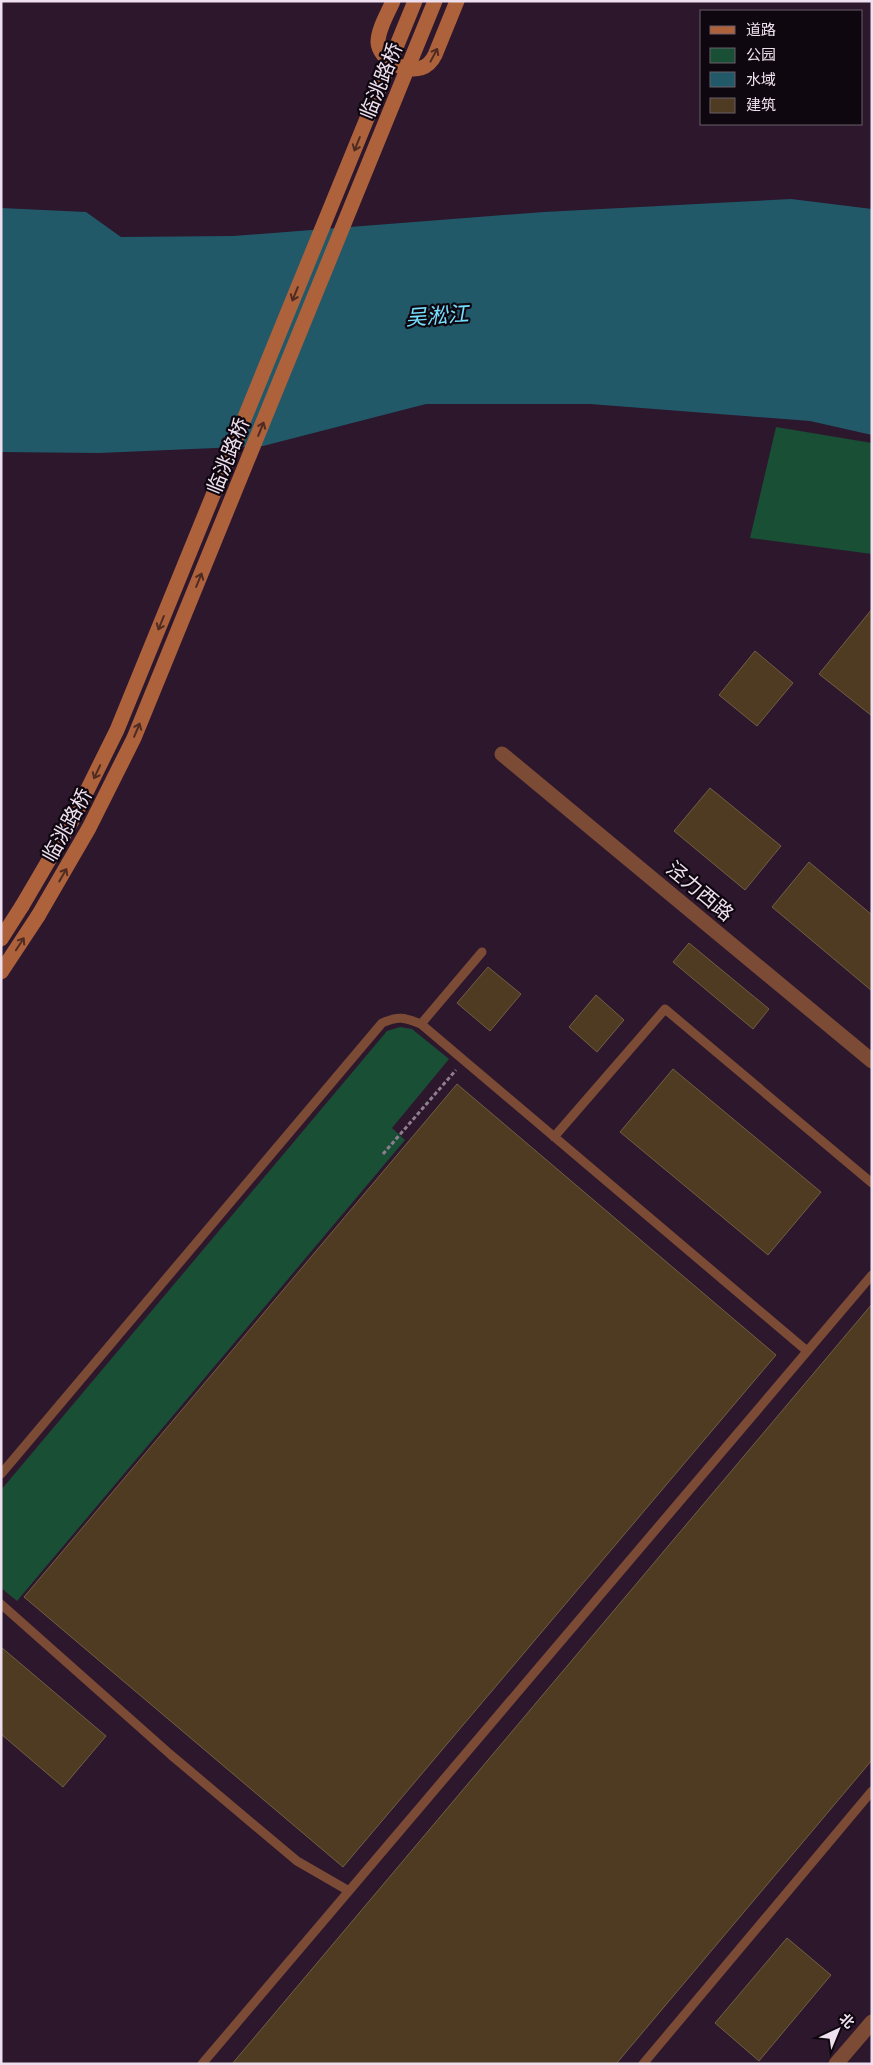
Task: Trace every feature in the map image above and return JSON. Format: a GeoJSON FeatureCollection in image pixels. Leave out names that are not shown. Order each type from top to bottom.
{"type":"FeatureCollection","features":[{"type":"Feature","properties":{"kind":"main road"},"geometry":{"type":"LineString","coordinates":[[393,1],[380,32],[378,42],[380,50],[392,62],[414,69],[423,68],[430,63],[457,1]]}},
{"type":"Feature","properties":{"kind":"main road","name":"临洮路桥"},"geometry":{"type":"LineString","coordinates":[[1,939],[73,819],[120,722],[415,1]]}},
{"type":"Feature","properties":{"kind":"main road","name":"临洮路桥"},"geometry":{"type":"LineString","coordinates":[[1,972],[38,916],[89,828],[134,738],[435,1]]}},
{"type":"Feature","properties":{"kind":"street","name":"泾力西路"},"geometry":{"type":"LineString","coordinates":[[502,754],[872,1061]]}},
{"type":"Feature","properties":{"kind":"street"},"geometry":{"type":"LineString","coordinates":[[836,2064],[872,2022]]}},
{"type":"Feature","properties":{"kind":"lane"},"geometry":{"type":"LineString","coordinates":[[421,1024],[482,952]]}},
{"type":"Feature","properties":{"kind":"lane"},"geometry":{"type":"LineString","coordinates":[[554,1137],[664,1009],[872,1183]]}},
{"type":"Feature","properties":{"kind":"lane"},"geometry":{"type":"LineString","coordinates":[[1,1474],[382,1023],[394,1017],[406,1018],[421,1024],[807,1351]]}},
{"type":"Feature","properties":{"kind":"lane"},"geometry":{"type":"LineString","coordinates":[[202,2064],[872,1275]]}},
{"type":"Feature","properties":{"kind":"lane"},"geometry":{"type":"LineString","coordinates":[[1,1604],[170,1755],[297,1861],[349,1891]]}},
{"type":"Feature","properties":{"kind":"lane"},"geometry":{"type":"LineString","coordinates":[[643,2064],[872,1791]]}},
{"type":"Feature","properties":{"kind":"path"},"geometry":{"type":"LineString","coordinates":[[383,1154],[464,1060]]}},
{"type":"Feature","properties":{"kind":"green space"},"geometry":{"type":"Polygon","coordinates":[[[776,427],[872,443],[872,554],[750,538],[776,427]]]}},
{"type":"Feature","properties":{"kind":"green space"},"geometry":{"type":"Polygon","coordinates":[[[400,1027],[412,1029],[449,1059],[392,1128],[405,1140],[17,1601],[1,1588],[1,1490],[387,1031],[400,1027]]]}},
{"type":"Feature","properties":{"kind":"water","name":"吴淞江"},"geometry":{"type":"Polygon","coordinates":[[[791,199],[872,209],[872,435],[810,421],[590,404],[426,404],[263,446],[99,453],[1,452],[1,208],[86,212],[121,237],[233,236],[544,212],[791,199]]]}},
{"type":"Feature","properties":{"kind":"building"},"geometry":{"type":"Polygon","coordinates":[[[872,609],[872,716],[819,674],[872,609]]]}},
{"type":"Feature","properties":{"kind":"building"},"geometry":{"type":"Polygon","coordinates":[[[755,651],[793,683],[757,726],[719,695],[755,651]]]}},
{"type":"Feature","properties":{"kind":"building"},"geometry":{"type":"Polygon","coordinates":[[[710,788],[781,846],[745,890],[674,831],[710,788]]]}},
{"type":"Feature","properties":{"kind":"building"},"geometry":{"type":"Polygon","coordinates":[[[809,862],[872,915],[872,991],[772,907],[809,862]]]}},
{"type":"Feature","properties":{"kind":"building"},"geometry":{"type":"Polygon","coordinates":[[[689,943],[769,1009],[753,1029],[673,962],[689,943]]]}},
{"type":"Feature","properties":{"kind":"building"},"geometry":{"type":"Polygon","coordinates":[[[488,967],[521,994],[490,1031],[457,1003],[488,967]]]}},
{"type":"Feature","properties":{"kind":"building"},"geometry":{"type":"Polygon","coordinates":[[[596,995],[624,1020],[597,1052],[569,1027],[596,995]]]}},
{"type":"Feature","properties":{"kind":"building"},"geometry":{"type":"Polygon","coordinates":[[[673,1069],[821,1192],[768,1255],[620,1132],[673,1069]]]}},
{"type":"Feature","properties":{"kind":"building"},"geometry":{"type":"Polygon","coordinates":[[[457,1084],[776,1355],[343,1867],[24,1597],[457,1084]]]}},
{"type":"Feature","properties":{"kind":"building"},"geometry":{"type":"Polygon","coordinates":[[[872,1304],[872,1760],[616,2064],[232,2064],[872,1304]]]}},
{"type":"Feature","properties":{"kind":"building"},"geometry":{"type":"Polygon","coordinates":[[[1,1647],[106,1736],[63,1787],[1,1734],[1,1647]]]}},
{"type":"Feature","properties":{"kind":"building"},"geometry":{"type":"Polygon","coordinates":[[[787,1938],[831,1975],[759,2061],[715,2023],[787,1938]]]}}]}
